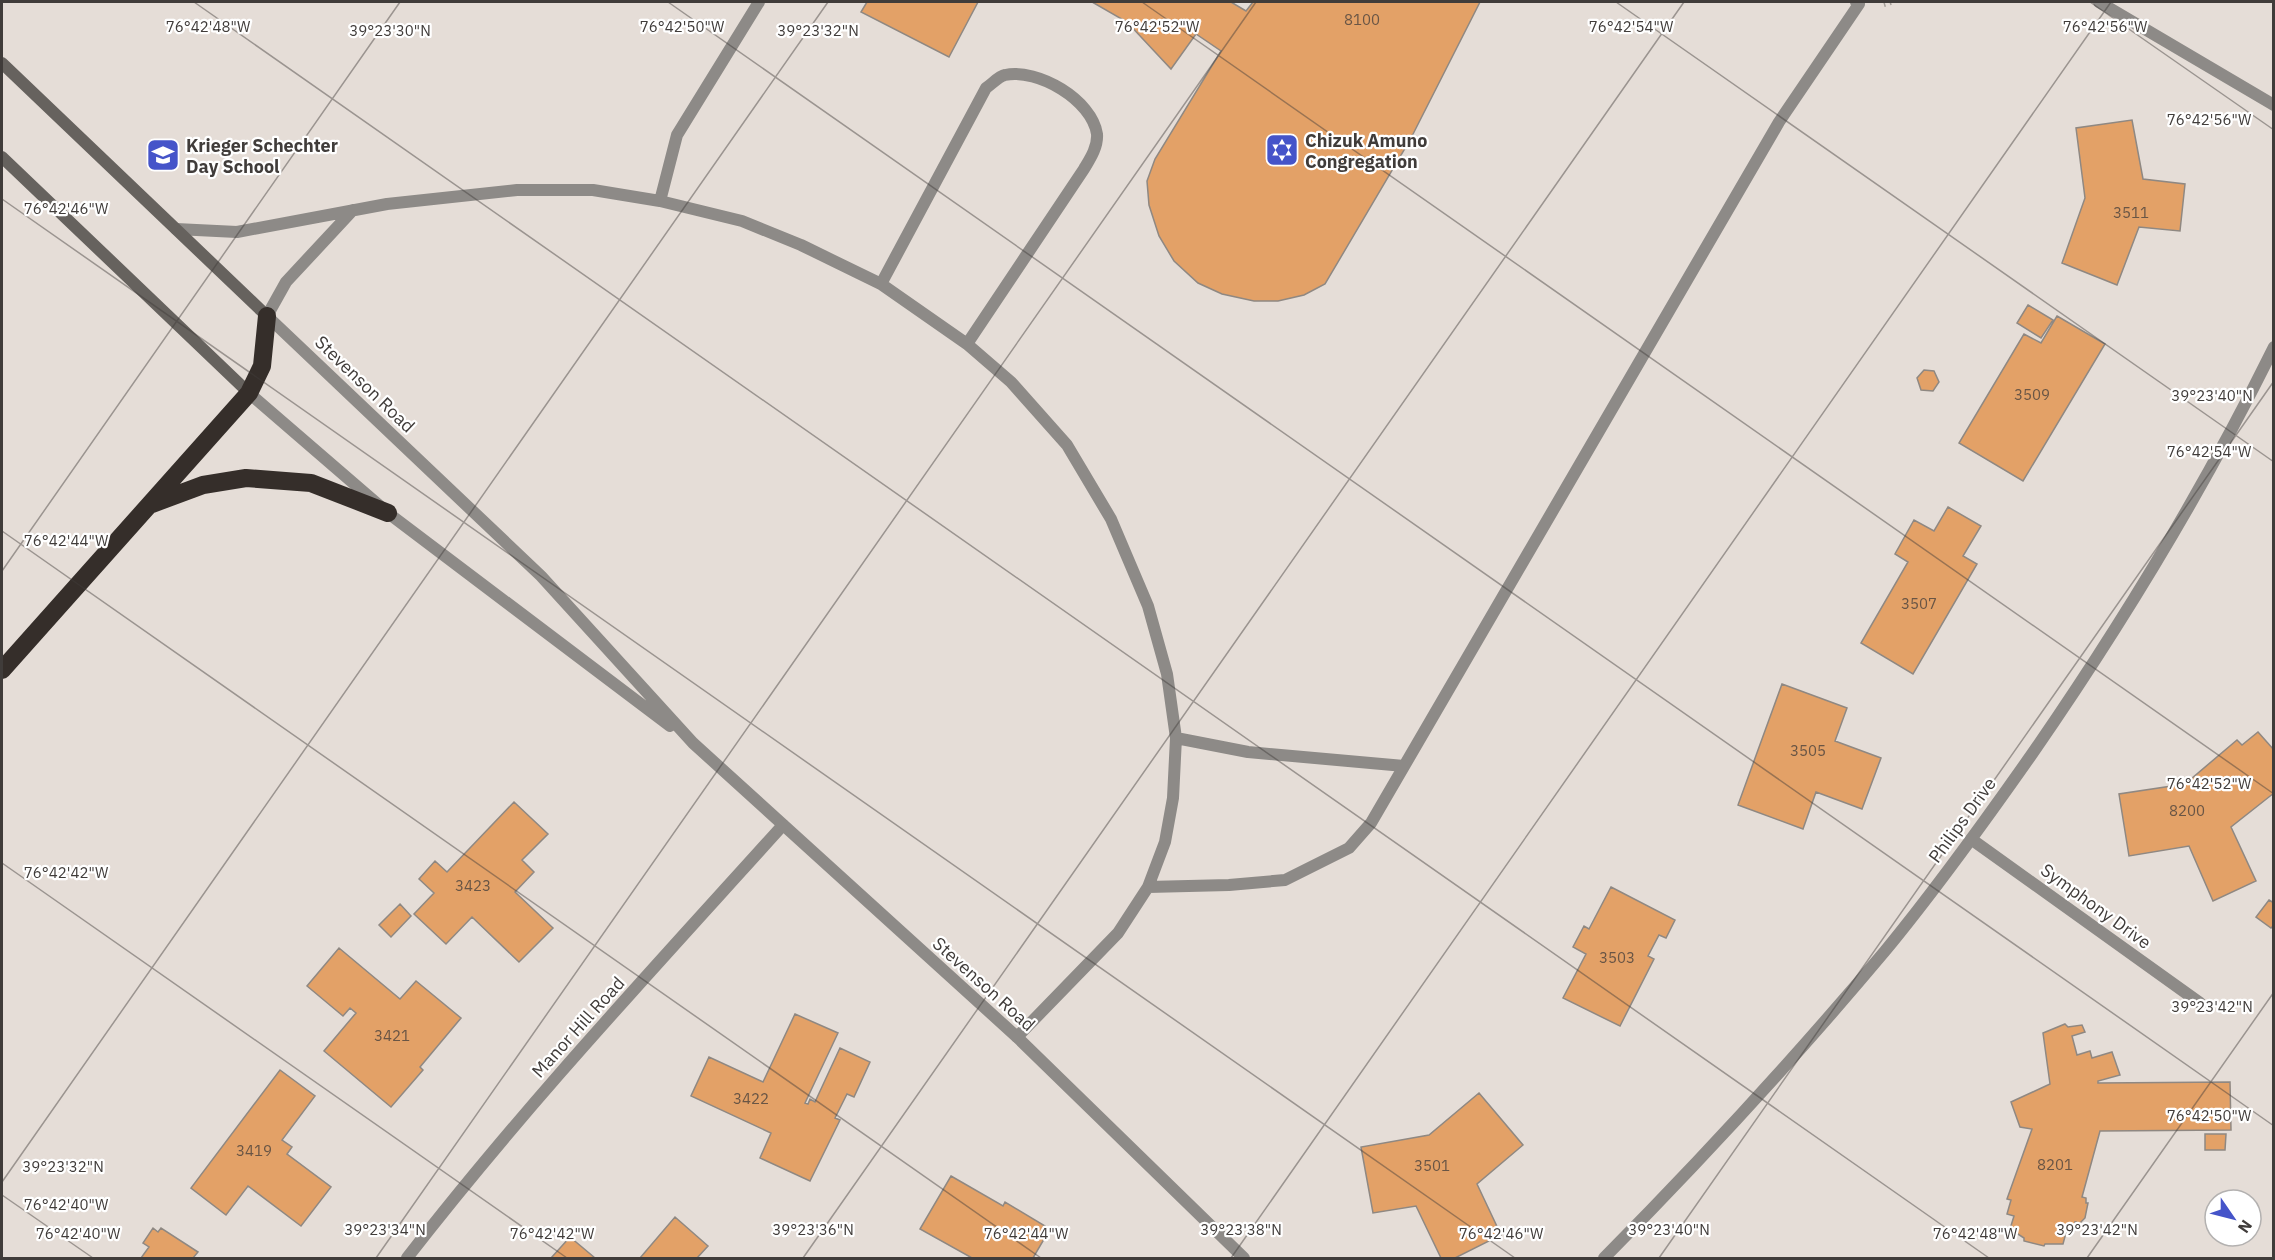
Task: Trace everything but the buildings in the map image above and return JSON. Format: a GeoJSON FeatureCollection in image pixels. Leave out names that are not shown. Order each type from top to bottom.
{"type":"FeatureCollection","features":[{"type":"Feature","properties":{"kind":"highway"},"geometry":{"type":"LineString","coordinates":[[2,670],[249,393],[262,366],[267,316]]}},
{"type":"Feature","properties":{"kind":"highway"},"geometry":{"type":"LineString","coordinates":[[147,506],[203,485],[246,478],[311,483],[388,513]]}},
{"type":"Feature","properties":{"kind":"main road","name":"Stevenson Road"},"geometry":{"type":"LineString","coordinates":[[2,63],[267,316]]}},
{"type":"Feature","properties":{"kind":"main road","name":"Stevenson Road"},"geometry":{"type":"LineString","coordinates":[[2,157],[249,393]]}},
{"type":"Feature","properties":{"kind":"street"},"geometry":{"type":"LineString","coordinates":[[660,201],[677,135],[759,2]]}},
{"type":"Feature","properties":{"kind":"street"},"geometry":{"type":"LineString","coordinates":[[1148,887],[1229,885],[1285,880],[1349,848],[1371,823],[1779,122],[1859,4],[1856,2]]}},
{"type":"Feature","properties":{"kind":"street"},"geometry":{"type":"LineString","coordinates":[[2099,2],[2274,105]]}},
{"type":"Feature","properties":{"kind":"street"},"geometry":{"type":"LineString","coordinates":[[881,284],[986,88],[1004,75],[1023,74],[1045,81],[1069,94],[1082,105],[1093,121],[1097,136],[1095,150],[967,344]]}},
{"type":"Feature","properties":{"kind":"street"},"geometry":{"type":"LineString","coordinates":[[176,229],[237,232],[387,204],[517,190],[593,190],[660,201],[742,221],[801,245],[881,284],[967,344],[1011,382],[1067,445],[1111,519],[1148,606],[1167,674],[1176,738],[1173,798],[1165,842],[1148,887],[1118,933],[1017,1037]]}},
{"type":"Feature","properties":{"kind":"street"},"geometry":{"type":"LineString","coordinates":[[267,316],[286,282],[353,210]]}},
{"type":"Feature","properties":{"kind":"street","name":"Stevenson Road"},"geometry":{"type":"LineString","coordinates":[[267,316],[541,576],[693,743]]}},
{"type":"Feature","properties":{"kind":"street","name":"Philips Drive"},"geometry":{"type":"LineString","coordinates":[[1604,1258],[1763,1092],[1885,951],[1971,839],[2061,712],[2128,610],[2202,485],[2274,347]]}},
{"type":"Feature","properties":{"kind":"street","name":"Stevenson Road"},"geometry":{"type":"LineString","coordinates":[[249,393],[388,513],[693,743],[1017,1037],[1244,1258]]}},
{"type":"Feature","properties":{"kind":"street"},"geometry":{"type":"LineString","coordinates":[[1176,738],[1248,752],[1404,766]]}},
{"type":"Feature","properties":{"kind":"street","name":"Manor Hill Road"},"geometry":{"type":"LineString","coordinates":[[407,1258],[457,1194],[552,1083],[783,825]]}},
{"type":"Feature","properties":{"kind":"street","name":"Symphony Drive"},"geometry":{"type":"LineString","coordinates":[[1971,839],[2200,1003]]}},
{"type":"Feature","properties":{"kind":"place","name":"Chizuk Amuno Congregation"},"geometry":{"type":"Point","coordinates":[1282,150]}},
{"type":"Feature","properties":{"kind":"place","name":"Krieger Schechter Day School"},"geometry":{"type":"Point","coordinates":[163,155]}}]}
